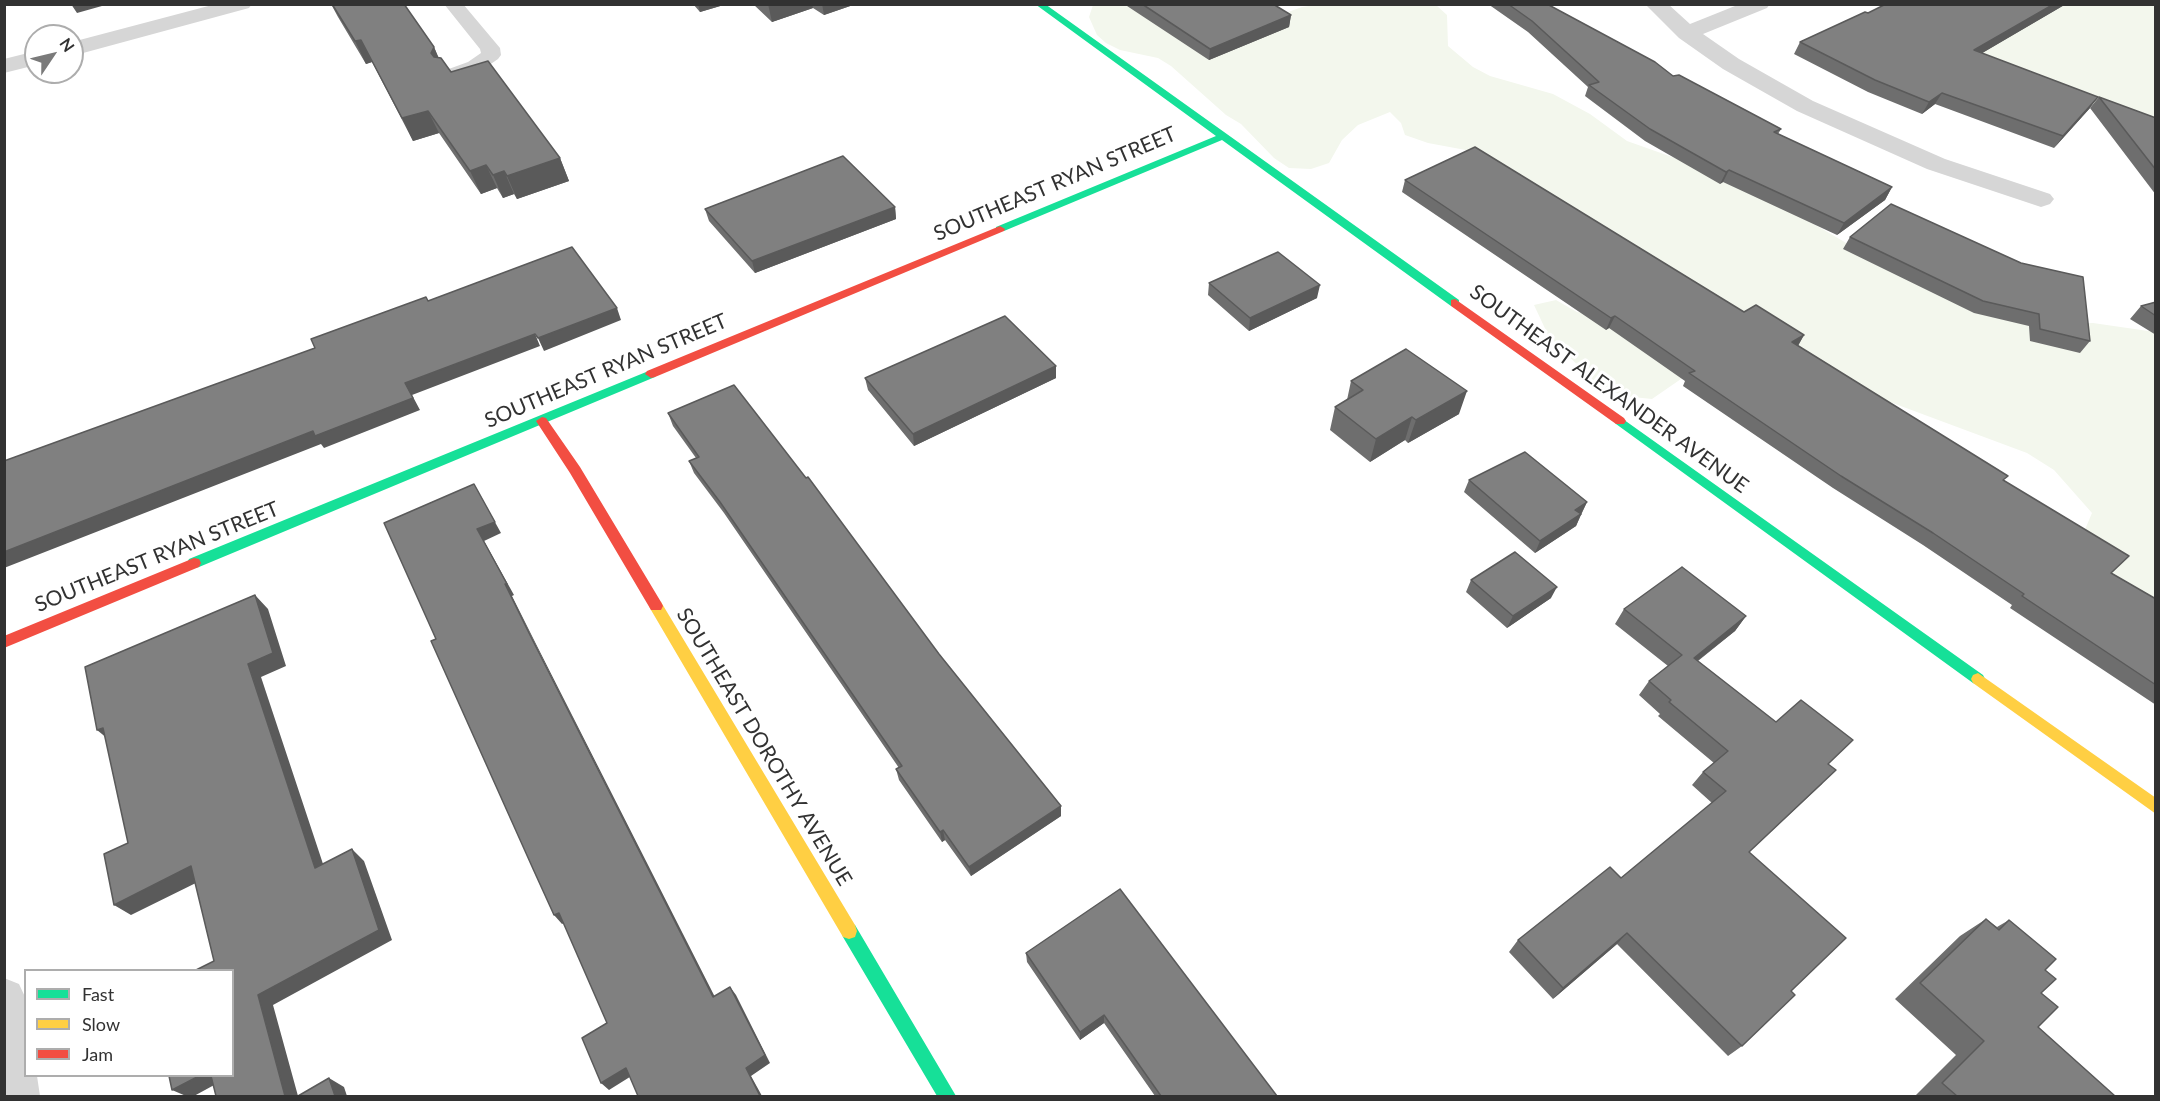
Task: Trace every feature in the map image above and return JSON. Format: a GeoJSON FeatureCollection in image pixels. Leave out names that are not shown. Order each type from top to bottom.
{"type":"FeatureCollection","features":[{"type":"Feature","properties":{"kind":"street"},"geometry":{"type":"LineString","coordinates":[[84,46],[242,4]]}},
{"type":"Feature","properties":{"kind":"street"},"geometry":{"type":"LineString","coordinates":[[1655,4],[1687,33],[1731,64],[1815,111],[1936,164],[2042,199]]}},
{"type":"Feature","properties":{"kind":"street"},"geometry":{"type":"LineString","coordinates":[[1687,33],[1760,4]]}},
{"type":"Feature","properties":{"kind":"street","name":"SOUTHEAST ALEXANDER AVENUE"},"geometry":{"type":"LineString","coordinates":[[1046,6],[1223,136],[2156,807]]}},
{"type":"Feature","properties":{"kind":"street"},"geometry":{"type":"LineString","coordinates":[[4,66],[24,61]]}},
{"type":"Feature","properties":{"kind":"street","name":"SOUTHEAST RYAN STREET"},"geometry":{"type":"LineString","coordinates":[[4,642],[542,421],[1223,136]]}},
{"type":"Feature","properties":{"kind":"street","name":"SOUTHEAST DOROTHY AVENUE"},"geometry":{"type":"LineString","coordinates":[[542,421],[576,470],[947,1096]]}},
{"type":"Feature","properties":{"kind":"street"},"geometry":{"type":"LineString","coordinates":[[4,999],[18,1096]]}},
{"type":"Feature","properties":{"kind":"lane"},"geometry":{"type":"LineString","coordinates":[[453,4],[490,48],[491,56],[475,66],[453,74]]}},
{"type":"Feature","properties":{"kind":"shaded area"},"geometry":{"type":"Polygon","coordinates":[[[1322,4],[1436,5],[1447,15],[1448,46],[1473,67],[1490,76],[1553,94],[1590,114],[1627,141],[1706,169],[1756,190],[1853,247],[2046,325],[2093,323],[2155,332],[2155,616],[2078,546],[2092,513],[2054,470],[2027,453],[1847,386],[1810,353],[1785,341],[1739,339],[1652,399],[1623,396],[1598,385],[1549,337],[1534,305],[1556,300],[1577,312],[1617,320],[1471,151],[1428,143],[1405,135],[1401,123],[1390,112],[1358,125],[1342,140],[1329,163],[1311,169],[1289,168],[1274,158],[1241,124],[1226,115],[1171,66],[1158,58],[1120,50],[1106,43],[1097,35],[1089,17],[1093,5],[1136,5],[1218,48],[1237,49],[1250,41],[1269,19],[1302,7],[1322,4]]]}},
{"type":"Feature","properties":{"kind":"shaded area"},"geometry":{"type":"Polygon","coordinates":[[[2036,5],[2155,5],[2155,120],[2118,113],[2093,105],[2075,94],[1954,59],[2036,5]]]}},
{"type":"Feature","properties":{"kind":"building"},"geometry":{"type":"Polygon","coordinates":[[[332,4],[404,4],[434,47],[431,53],[434,57],[441,58],[451,72],[488,61],[560,158],[507,176],[504,171],[493,175],[486,165],[470,171],[428,111],[402,118],[361,40],[355,41],[332,4]]]}},
{"type":"Feature","properties":{"kind":"building"},"geometry":{"type":"Polygon","coordinates":[[[1142,4],[1273,4],[1291,15],[1210,49],[1142,4]]]}},
{"type":"Feature","properties":{"kind":"building"},"geometry":{"type":"Polygon","coordinates":[[[1508,4],[1547,4],[1655,62],[1673,76],[1679,75],[1781,129],[1774,132],[1892,187],[1844,223],[1729,170],[1726,172],[1650,129],[1589,85],[1599,82],[1532,21],[1508,4]]]}},
{"type":"Feature","properties":{"kind":"building"},"geometry":{"type":"Polygon","coordinates":[[[1886,4],[2054,4],[1974,50],[2098,97],[2063,136],[1942,93],[1929,102],[1875,80],[1800,42],[1886,4]]]}},
{"type":"Feature","properties":{"kind":"building"},"geometry":{"type":"Polygon","coordinates":[[[2099,97],[2156,118],[2156,170],[2099,97]]]}},
{"type":"Feature","properties":{"kind":"building"},"geometry":{"type":"Polygon","coordinates":[[[1475,147],[1744,312],[1756,305],[1804,335],[1792,342],[2008,476],[2003,480],[2129,556],[2111,573],[2156,599],[2156,685],[2022,596],[2024,594],[1933,533],[1841,476],[1689,373],[1695,371],[1615,316],[1611,318],[1405,180],[1475,147]]]}},
{"type":"Feature","properties":{"kind":"building"},"geometry":{"type":"Polygon","coordinates":[[[843,156],[895,207],[752,261],[705,209],[843,156]]]}},
{"type":"Feature","properties":{"kind":"building"},"geometry":{"type":"Polygon","coordinates":[[[1891,204],[2021,263],[2083,277],[2090,341],[2040,329],[2039,314],[1983,301],[1850,237],[1891,204]]]}},
{"type":"Feature","properties":{"kind":"building"},"geometry":{"type":"Polygon","coordinates":[[[572,247],[617,308],[538,338],[535,334],[405,383],[413,398],[315,436],[313,431],[4,552],[4,461],[315,348],[311,339],[426,297],[428,301],[572,247]]]}},
{"type":"Feature","properties":{"kind":"building"},"geometry":{"type":"Polygon","coordinates":[[[1278,252],[1320,285],[1250,318],[1209,283],[1278,252]]]}},
{"type":"Feature","properties":{"kind":"building"},"geometry":{"type":"Polygon","coordinates":[[[2156,302],[2156,316],[2141,306],[2156,302]]]}},
{"type":"Feature","properties":{"kind":"building"},"geometry":{"type":"Polygon","coordinates":[[[1005,316],[1056,366],[913,434],[865,378],[1005,316]]]}},
{"type":"Feature","properties":{"kind":"building"},"geometry":{"type":"Polygon","coordinates":[[[1406,349],[1467,391],[1416,420],[1412,417],[1376,439],[1335,407],[1363,390],[1351,381],[1406,349]]]}},
{"type":"Feature","properties":{"kind":"building"},"geometry":{"type":"Polygon","coordinates":[[[734,385],[806,478],[808,477],[939,654],[1061,806],[969,867],[943,830],[940,832],[896,769],[902,766],[720,502],[689,461],[699,457],[668,413],[734,385]]]}},
{"type":"Feature","properties":{"kind":"building"},"geometry":{"type":"Polygon","coordinates":[[[1525,452],[1587,502],[1575,510],[1581,514],[1540,541],[1469,480],[1525,452]]]}},
{"type":"Feature","properties":{"kind":"building"},"geometry":{"type":"Polygon","coordinates":[[[474,484],[495,522],[477,529],[507,584],[505,584],[529,633],[713,997],[730,987],[765,1055],[746,1068],[760,1096],[638,1096],[626,1068],[601,1083],[582,1038],[607,1023],[559,913],[554,915],[431,641],[436,639],[384,523],[474,484]]]}},
{"type":"Feature","properties":{"kind":"building"},"geometry":{"type":"Polygon","coordinates":[[[1515,552],[1557,587],[1513,616],[1471,580],[1515,552]]]}},
{"type":"Feature","properties":{"kind":"building"},"geometry":{"type":"Polygon","coordinates":[[[1682,567],[1746,616],[1694,658],[1776,722],[1801,700],[1853,740],[1828,764],[1836,770],[1749,852],[1846,938],[1791,991],[1795,995],[1742,1046],[1627,933],[1563,988],[1518,940],[1610,867],[1621,878],[1726,791],[1703,772],[1728,751],[1669,702],[1671,700],[1649,681],[1682,655],[1624,609],[1682,567]]]}},
{"type":"Feature","properties":{"kind":"building"},"geometry":{"type":"Polygon","coordinates":[[[255,595],[273,653],[248,664],[315,868],[352,849],[379,930],[258,995],[285,1096],[216,1096],[211,1077],[234,1077],[234,969],[198,969],[214,961],[191,866],[114,905],[104,854],[128,843],[103,728],[97,730],[85,667],[255,595]]]}},
{"type":"Feature","properties":{"kind":"building"},"geometry":{"type":"Polygon","coordinates":[[[1120,889],[1277,1096],[1161,1096],[1104,1015],[1080,1032],[1026,953],[1120,889]]]}},
{"type":"Feature","properties":{"kind":"building"},"geometry":{"type":"Polygon","coordinates":[[[1986,919],[1999,930],[2009,920],[2056,959],[2045,970],[2056,979],[2041,993],[2058,1007],[2038,1027],[2115,1096],[1957,1096],[1942,1083],[1984,1041],[1920,983],[1986,919]]]}},
{"type":"Feature","properties":{"kind":"building"},"geometry":{"type":"Polygon","coordinates":[[[169,1077],[197,1077],[172,1090],[169,1077]]]}},
{"type":"Feature","properties":{"kind":"building"},"geometry":{"type":"Polygon","coordinates":[[[329,1078],[335,1096],[298,1096],[329,1078]]]}},
{"type":"Feature","properties":{"kind":"traffic: fast"},"geometry":{"type":"LineString","coordinates":[[1039,4],[1455,303]]}},
{"type":"Feature","properties":{"kind":"traffic: fast"},"geometry":{"type":"LineString","coordinates":[[1000,229],[1223,136]]}},
{"type":"Feature","properties":{"kind":"traffic: fast"},"geometry":{"type":"LineString","coordinates":[[194,563],[651,374]]}},
{"type":"Feature","properties":{"kind":"traffic: fast"},"geometry":{"type":"LineString","coordinates":[[1620,421],[1978,679]]}},
{"type":"Feature","properties":{"kind":"traffic: fast"},"geometry":{"type":"LineString","coordinates":[[849,931],[947,1096]]}},
{"type":"Feature","properties":{"kind":"traffic: slow"},"geometry":{"type":"LineString","coordinates":[[656,606],[849,931]]}},
{"type":"Feature","properties":{"kind":"traffic: slow"},"geometry":{"type":"LineString","coordinates":[[1978,679],[2156,807]]}},
{"type":"Feature","properties":{"kind":"traffic: jam"},"geometry":{"type":"LineString","coordinates":[[651,374],[1000,229]]}},
{"type":"Feature","properties":{"kind":"traffic: jam"},"geometry":{"type":"LineString","coordinates":[[1455,303],[1620,421]]}},
{"type":"Feature","properties":{"kind":"traffic: jam"},"geometry":{"type":"LineString","coordinates":[[542,421],[575,470],[656,606]]}},
{"type":"Feature","properties":{"kind":"traffic: jam"},"geometry":{"type":"LineString","coordinates":[[4,642],[194,563]]}}]}
